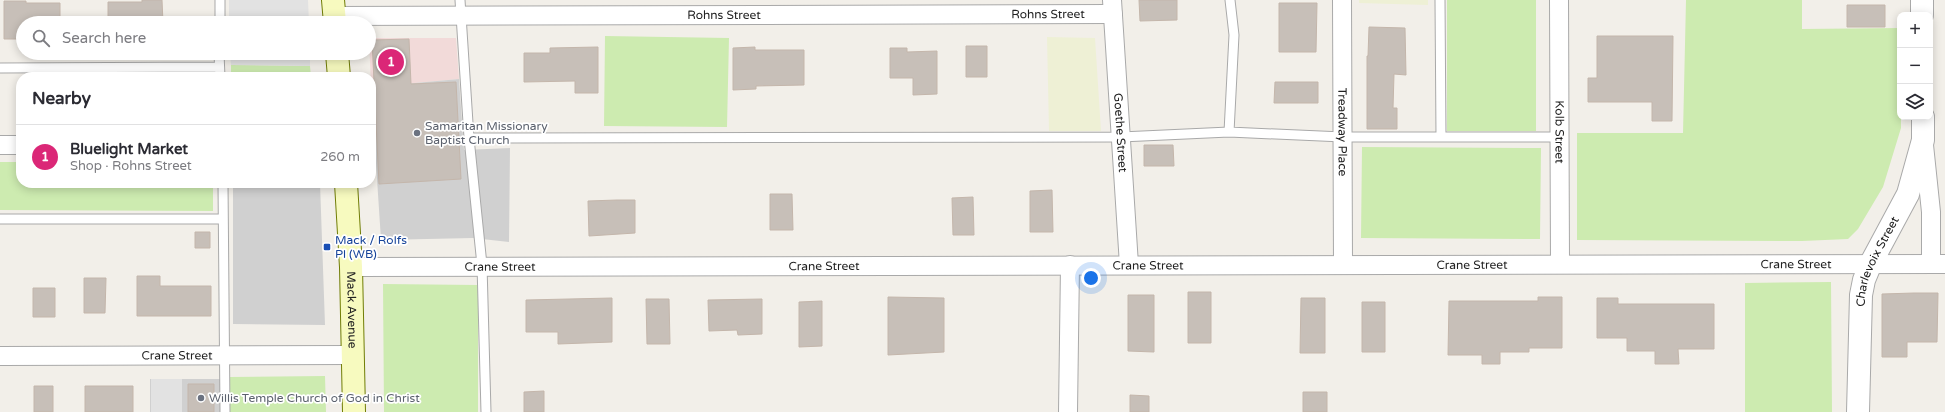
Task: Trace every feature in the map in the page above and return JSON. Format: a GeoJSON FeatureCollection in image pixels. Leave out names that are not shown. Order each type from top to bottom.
{"type":"FeatureCollection","features":[{"type":"Feature","properties":{"kind":"main road"},"geometry":{"type":"LineString","coordinates":[[338,60],[339,72]]}},
{"type":"Feature","properties":{"kind":"main road","name":"Mack Avenue"},"geometry":{"type":"LineString","coordinates":[[346,188],[351,267],[354,412]]}},
{"type":"Feature","properties":{"kind":"street","name":"Treadway Place"},"geometry":{"type":"LineString","coordinates":[[1342,0],[1343,264]]}},
{"type":"Feature","properties":{"kind":"street","name":"Kolb Street"},"geometry":{"type":"LineString","coordinates":[[1559,0],[1560,264]]}},
{"type":"Feature","properties":{"kind":"street"},"geometry":{"type":"LineString","coordinates":[[1922,0],[1922,12]]}},
{"type":"Feature","properties":{"kind":"street","name":"Rohns Street"},"geometry":{"type":"LineString","coordinates":[[334,13],[461,8],[1113,7]]}},
{"type":"Feature","properties":{"kind":"street","name":"Goethe Street"},"geometry":{"type":"LineString","coordinates":[[1113,7],[1129,265]]}},
{"type":"Feature","properties":{"kind":"street","name":"Charlevoix Street"},"geometry":{"type":"LineString","coordinates":[[1858,412],[1861,295],[1864,280],[1871,263],[1908,194],[1924,140],[1922,120]]}},
{"type":"Feature","properties":{"kind":"street"},"geometry":{"type":"LineString","coordinates":[[1924,140],[1938,264]]}},
{"type":"Feature","properties":{"kind":"street"},"geometry":{"type":"LineString","coordinates":[[0,145],[16,145]]}},
{"type":"Feature","properties":{"kind":"street","name":"Crane Street"},"geometry":{"type":"LineString","coordinates":[[351,267],[482,265],[1938,264]]}},
{"type":"Feature","properties":{"kind":"street"},"geometry":{"type":"LineString","coordinates":[[1068,412],[1070,265]]}},
{"type":"Feature","properties":{"kind":"street","name":"Crane Street"},"geometry":{"type":"LineString","coordinates":[[0,356],[353,355]]}},
{"type":"Feature","properties":{"kind":"lane"},"geometry":{"type":"LineString","coordinates":[[220,0],[220,16]]}},
{"type":"Feature","properties":{"kind":"lane"},"geometry":{"type":"LineString","coordinates":[[1230,0],[1234,35],[1230,132]]}},
{"type":"Feature","properties":{"kind":"lane"},"geometry":{"type":"LineString","coordinates":[[1440,0],[1441,137]]}},
{"type":"Feature","properties":{"kind":"lane"},"geometry":{"type":"LineString","coordinates":[[461,8],[469,138],[482,265],[486,412]]}},
{"type":"Feature","properties":{"kind":"lane"},"geometry":{"type":"LineString","coordinates":[[219,60],[220,72]]}},
{"type":"Feature","properties":{"kind":"lane"},"geometry":{"type":"LineString","coordinates":[[0,68],[219,67]]}},
{"type":"Feature","properties":{"kind":"lane"},"geometry":{"type":"LineString","coordinates":[[469,138],[1121,137],[1230,132],[1342,137],[1559,137]]}},
{"type":"Feature","properties":{"kind":"lane"},"geometry":{"type":"LineString","coordinates":[[223,188],[225,412]]}},
{"type":"Feature","properties":{"kind":"lane"},"geometry":{"type":"LineString","coordinates":[[0,218],[223,219]]}},
{"type":"Feature","properties":{"kind":"shaded area"},"geometry":{"type":"Polygon","coordinates":[[[229,0],[308,0],[309,16],[229,16],[229,0]]]}},
{"type":"Feature","properties":{"kind":"shaded area"},"geometry":{"type":"Polygon","coordinates":[[[376,38],[456,38],[459,79],[376,87],[376,72],[370,72],[370,60],[376,60],[376,38]]]}},
{"type":"Feature","properties":{"kind":"shaded area"},"geometry":{"type":"Polygon","coordinates":[[[231,60],[310,60],[310,66],[231,65],[231,60]]]}},
{"type":"Feature","properties":{"kind":"shaded area"},"geometry":{"type":"Polygon","coordinates":[[[459,79],[464,150],[510,148],[509,242],[473,238],[381,240],[376,164],[376,87],[459,79]]]}},
{"type":"Feature","properties":{"kind":"shaded area"},"geometry":{"type":"Polygon","coordinates":[[[233,188],[320,188],[325,325],[233,324],[233,188]]]}},
{"type":"Feature","properties":{"kind":"shaded area"},"geometry":{"type":"Polygon","coordinates":[[[150,379],[221,379],[220,412],[150,412],[150,379]]]}},
{"type":"Feature","properties":{"kind":"shaded area"},"geometry":{"type":"Polygon","coordinates":[[[151,379],[182,379],[182,412],[151,412],[151,379]]]}},
{"type":"Feature","properties":{"kind":"green space"},"geometry":{"type":"Polygon","coordinates":[[[1359,0],[1428,0],[1428,5],[1359,3],[1359,0]]]}},
{"type":"Feature","properties":{"kind":"green space"},"geometry":{"type":"Polygon","coordinates":[[[1447,0],[1536,0],[1536,131],[1447,131],[1447,0]]]}},
{"type":"Feature","properties":{"kind":"green space"},"geometry":{"type":"Polygon","coordinates":[[[1686,0],[1802,0],[1802,29],[1897,28],[1897,120],[1901,120],[1901,128],[1883,187],[1858,229],[1848,239],[1802,241],[1577,240],[1577,133],[1683,133],[1686,0]]]}},
{"type":"Feature","properties":{"kind":"green space"},"geometry":{"type":"Polygon","coordinates":[[[605,36],[729,38],[727,127],[604,126],[605,36]]]}},
{"type":"Feature","properties":{"kind":"green space"},"geometry":{"type":"Polygon","coordinates":[[[1047,37],[1095,38],[1101,131],[1049,131],[1047,37]]]}},
{"type":"Feature","properties":{"kind":"green space"},"geometry":{"type":"Polygon","coordinates":[[[231,65],[310,66],[311,72],[231,72],[231,65]]]}},
{"type":"Feature","properties":{"kind":"green space"},"geometry":{"type":"Polygon","coordinates":[[[1362,147],[1541,148],[1540,239],[1361,238],[1362,147]]]}},
{"type":"Feature","properties":{"kind":"green space"},"geometry":{"type":"Polygon","coordinates":[[[0,162],[16,162],[16,188],[213,188],[213,211],[0,210],[0,162]]]}},
{"type":"Feature","properties":{"kind":"green space"},"geometry":{"type":"Polygon","coordinates":[[[1831,282],[1832,412],[1745,412],[1745,283],[1831,282]]]}},
{"type":"Feature","properties":{"kind":"green space"},"geometry":{"type":"Polygon","coordinates":[[[383,284],[478,285],[478,412],[384,412],[383,284]]]}},
{"type":"Feature","properties":{"kind":"green space"},"geometry":{"type":"Polygon","coordinates":[[[325,376],[326,412],[230,412],[230,377],[325,376]]]}},
{"type":"Feature","properties":{"kind":"building"},"geometry":{"type":"Polygon","coordinates":[[[142,0],[162,0],[163,16],[108,16],[108,2],[142,2],[142,0]]]}},
{"type":"Feature","properties":{"kind":"building"},"geometry":{"type":"Polygon","coordinates":[[[1139,0],[1177,0],[1177,20],[1140,21],[1139,0]]]}},
{"type":"Feature","properties":{"kind":"building"},"geometry":{"type":"Polygon","coordinates":[[[4,1],[26,1],[26,3],[60,3],[60,16],[16,16],[16,39],[4,39],[4,1]]]}},
{"type":"Feature","properties":{"kind":"building"},"geometry":{"type":"Polygon","coordinates":[[[1279,3],[1317,3],[1316,52],[1279,52],[1279,3]]]}},
{"type":"Feature","properties":{"kind":"building"},"geometry":{"type":"Polygon","coordinates":[[[1847,5],[1885,5],[1885,27],[1847,27],[1847,5]]]}},
{"type":"Feature","properties":{"kind":"building"},"geometry":{"type":"Polygon","coordinates":[[[1369,27],[1405,28],[1406,75],[1394,74],[1393,108],[1397,108],[1397,129],[1367,129],[1367,56],[1369,27]]]}},
{"type":"Feature","properties":{"kind":"building"},"geometry":{"type":"Polygon","coordinates":[[[1597,36],[1673,36],[1672,121],[1652,121],[1652,102],[1588,102],[1588,78],[1597,78],[1597,36]]]}},
{"type":"Feature","properties":{"kind":"building","name":"Samaritan Missionary Baptist Church"},"geometry":{"type":"Polygon","coordinates":[[[409,39],[411,84],[456,82],[461,179],[379,184],[376,122],[376,72],[374,72],[373,60],[376,60],[376,40],[409,39]]]}},
{"type":"Feature","properties":{"kind":"building"},"geometry":{"type":"Polygon","coordinates":[[[966,46],[987,46],[987,77],[966,77],[966,46]]]}},
{"type":"Feature","properties":{"kind":"building"},"geometry":{"type":"Polygon","coordinates":[[[598,47],[598,93],[575,93],[575,81],[524,82],[524,53],[550,53],[550,48],[598,47]]]}},
{"type":"Feature","properties":{"kind":"building"},"geometry":{"type":"Polygon","coordinates":[[[755,47],[755,50],[804,50],[804,85],[756,86],[756,89],[733,90],[733,48],[755,47]]]}},
{"type":"Feature","properties":{"kind":"building"},"geometry":{"type":"Polygon","coordinates":[[[890,48],[907,48],[907,52],[937,51],[937,94],[913,95],[913,78],[890,78],[890,48]]]}},
{"type":"Feature","properties":{"kind":"building"},"geometry":{"type":"Polygon","coordinates":[[[1275,82],[1318,82],[1318,103],[1274,103],[1275,82]]]}},
{"type":"Feature","properties":{"kind":"building"},"geometry":{"type":"Polygon","coordinates":[[[1144,145],[1173,145],[1174,166],[1144,166],[1144,145]]]}},
{"type":"Feature","properties":{"kind":"building"},"geometry":{"type":"Polygon","coordinates":[[[1052,190],[1053,232],[1030,232],[1030,191],[1052,190]]]}},
{"type":"Feature","properties":{"kind":"building"},"geometry":{"type":"Polygon","coordinates":[[[770,194],[792,194],[793,230],[770,230],[770,194]]]}},
{"type":"Feature","properties":{"kind":"building"},"geometry":{"type":"Polygon","coordinates":[[[973,197],[974,235],[953,235],[952,198],[973,197]]]}},
{"type":"Feature","properties":{"kind":"building"},"geometry":{"type":"Polygon","coordinates":[[[635,200],[635,233],[589,236],[588,201],[635,200]]]}},
{"type":"Feature","properties":{"kind":"building"},"geometry":{"type":"Polygon","coordinates":[[[195,232],[210,232],[210,248],[195,248],[195,232]]]}},
{"type":"Feature","properties":{"kind":"building"},"geometry":{"type":"Polygon","coordinates":[[[137,276],[160,276],[160,286],[211,286],[211,316],[137,316],[137,276]]]}},
{"type":"Feature","properties":{"kind":"building"},"geometry":{"type":"Polygon","coordinates":[[[84,278],[106,278],[105,313],[84,313],[84,278]]]}},
{"type":"Feature","properties":{"kind":"building"},"geometry":{"type":"Polygon","coordinates":[[[33,288],[55,288],[55,317],[33,317],[33,288]]]}},
{"type":"Feature","properties":{"kind":"building"},"geometry":{"type":"Polygon","coordinates":[[[1188,292],[1211,292],[1211,343],[1188,343],[1188,292]]]}},
{"type":"Feature","properties":{"kind":"building"},"geometry":{"type":"Polygon","coordinates":[[[1938,293],[1937,342],[1907,342],[1907,357],[1882,357],[1882,294],[1938,293]]]}},
{"type":"Feature","properties":{"kind":"building"},"geometry":{"type":"Polygon","coordinates":[[[1128,295],[1154,295],[1154,352],[1128,351],[1128,295]]]}},
{"type":"Feature","properties":{"kind":"building"},"geometry":{"type":"Polygon","coordinates":[[[888,297],[944,298],[944,352],[888,355],[888,297]]]}},
{"type":"Feature","properties":{"kind":"building"},"geometry":{"type":"Polygon","coordinates":[[[1538,297],[1562,297],[1562,348],[1529,348],[1529,352],[1500,352],[1500,364],[1482,364],[1482,355],[1448,355],[1449,301],[1538,301],[1538,297]]]}},
{"type":"Feature","properties":{"kind":"building"},"geometry":{"type":"Polygon","coordinates":[[[612,298],[612,342],[558,344],[558,332],[526,332],[526,300],[612,298]]]}},
{"type":"Feature","properties":{"kind":"building"},"geometry":{"type":"Polygon","coordinates":[[[1301,298],[1325,298],[1325,353],[1300,353],[1301,298]]]}},
{"type":"Feature","properties":{"kind":"building"},"geometry":{"type":"Polygon","coordinates":[[[1597,298],[1618,298],[1618,304],[1714,304],[1714,349],[1678,349],[1679,364],[1655,364],[1655,351],[1627,351],[1627,338],[1597,338],[1597,298]]]}},
{"type":"Feature","properties":{"kind":"building"},"geometry":{"type":"Polygon","coordinates":[[[646,299],[669,299],[670,344],[647,344],[646,299]]]}},
{"type":"Feature","properties":{"kind":"building"},"geometry":{"type":"Polygon","coordinates":[[[762,299],[762,334],[738,335],[737,330],[709,331],[708,300],[762,299]]]}},
{"type":"Feature","properties":{"kind":"building"},"geometry":{"type":"Polygon","coordinates":[[[822,301],[822,346],[799,347],[799,302],[822,301]]]}},
{"type":"Feature","properties":{"kind":"building"},"geometry":{"type":"Polygon","coordinates":[[[1362,302],[1385,302],[1385,352],[1362,352],[1362,302]]]}},
{"type":"Feature","properties":{"kind":"building","name":"Willis Temple Church of God in Christ"},"geometry":{"type":"Polygon","coordinates":[[[188,384],[214,384],[214,412],[188,412],[188,384]]]}},
{"type":"Feature","properties":{"kind":"building"},"geometry":{"type":"Polygon","coordinates":[[[34,386],[53,386],[53,412],[34,412],[34,386]]]}},
{"type":"Feature","properties":{"kind":"building"},"geometry":{"type":"Polygon","coordinates":[[[85,386],[133,386],[133,412],[85,412],[85,386]]]}},
{"type":"Feature","properties":{"kind":"building"},"geometry":{"type":"Polygon","coordinates":[[[544,391],[544,412],[524,412],[524,392],[544,391]]]}},
{"type":"Feature","properties":{"kind":"building"},"geometry":{"type":"Polygon","coordinates":[[[1303,392],[1327,392],[1327,412],[1303,412],[1303,392]]]}},
{"type":"Feature","properties":{"kind":"building"},"geometry":{"type":"Polygon","coordinates":[[[1130,395],[1149,396],[1149,412],[1130,412],[1130,395]]]}},
{"type":"Feature","properties":{"kind":"place","name":"Bluelight Market"},"geometry":{"type":"Point","coordinates":[391,62]}},
{"type":"Feature","properties":{"kind":"place","name":"Samaritan Missionary Baptist Church"},"geometry":{"type":"Point","coordinates":[417,133]}},
{"type":"Feature","properties":{"kind":"place","name":"Mack / Rolfs Pl (WB)"},"geometry":{"type":"Point","coordinates":[327,247]}},
{"type":"Feature","properties":{"kind":"place","name":"Willis Temple Church of God in Christ"},"geometry":{"type":"Point","coordinates":[201,398]}}]}
